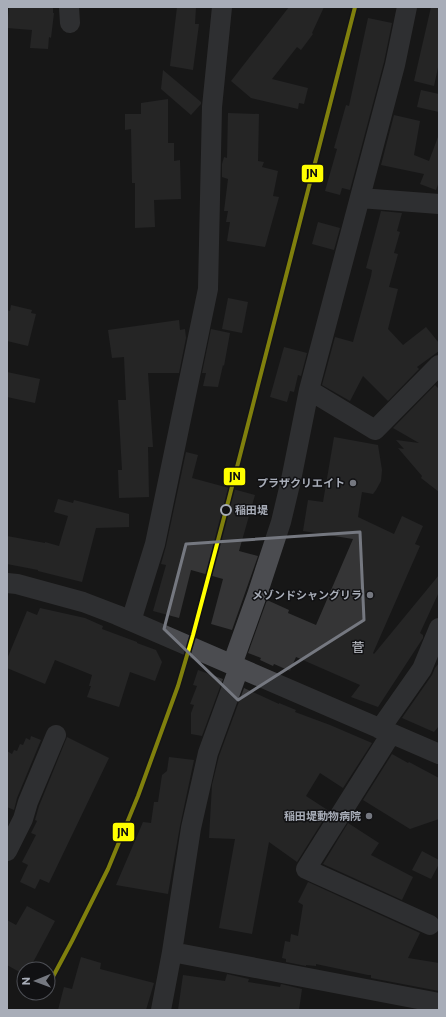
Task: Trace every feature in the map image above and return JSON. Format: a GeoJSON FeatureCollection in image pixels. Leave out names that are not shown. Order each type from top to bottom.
{"type":"FeatureCollection","features":[{"type":"Feature","properties":{"kind":"street"},"geometry":{"type":"LineString","coordinates":[[131,621],[155,544],[208,289],[212,106],[222,7]]}},
{"type":"Feature","properties":{"kind":"street"},"geometry":{"type":"LineString","coordinates":[[161,1010],[172,952],[191,828],[208,753],[281,522],[308,390],[395,65],[407,7]]}},
{"type":"Feature","properties":{"kind":"street"},"geometry":{"type":"LineString","coordinates":[[360,198],[439,204]]}},
{"type":"Feature","properties":{"kind":"street"},"geometry":{"type":"LineString","coordinates":[[308,390],[375,430],[439,365]]}},
{"type":"Feature","properties":{"kind":"street"},"geometry":{"type":"LineString","coordinates":[[7,583],[17,584],[83,602],[131,621],[385,732],[439,754]]}},
{"type":"Feature","properties":{"kind":"street"},"geometry":{"type":"LineString","coordinates":[[430,925],[306,869],[422,669],[439,628]]}},
{"type":"Feature","properties":{"kind":"street"},"geometry":{"type":"LineString","coordinates":[[7,850],[23,819],[28,802],[56,735]]}},
{"type":"Feature","properties":{"kind":"street"},"geometry":{"type":"LineString","coordinates":[[172,952],[439,1003]]}},
{"type":"Feature","properties":{"kind":"highlighted area"},"geometry":{"type":"Polygon","coordinates":[[[360,532],[364,620],[238,700],[164,629],[186,544],[360,532]]]}},
{"type":"Feature","properties":{"kind":"building"},"geometry":{"type":"Polygon","coordinates":[[[9,7],[53,7],[54,13],[48,49],[30,48],[32,30],[7,28],[9,7]]]}},
{"type":"Feature","properties":{"kind":"building"},"geometry":{"type":"Polygon","coordinates":[[[177,7],[196,7],[195,24],[199,24],[193,70],[170,66],[177,7]]]}},
{"type":"Feature","properties":{"kind":"building"},"geometry":{"type":"Polygon","coordinates":[[[289,7],[324,7],[312,33],[313,34],[301,50],[297,47],[272,79],[308,88],[304,104],[299,103],[298,109],[251,98],[231,81],[289,7]]]}},
{"type":"Feature","properties":{"kind":"building"},"geometry":{"type":"Polygon","coordinates":[[[431,7],[439,7],[439,63],[434,86],[414,81],[431,7]]]}},
{"type":"Feature","properties":{"kind":"building"},"geometry":{"type":"Polygon","coordinates":[[[368,18],[392,23],[384,62],[350,190],[342,188],[340,195],[325,191],[337,149],[334,148],[346,105],[349,106],[368,18]]]}},
{"type":"Feature","properties":{"kind":"building"},"geometry":{"type":"Polygon","coordinates":[[[163,70],[201,102],[201,104],[191,115],[161,89],[163,70]]]}},
{"type":"Feature","properties":{"kind":"building"},"geometry":{"type":"Polygon","coordinates":[[[421,90],[439,94],[439,112],[417,107],[421,90]]]}},
{"type":"Feature","properties":{"kind":"building"},"geometry":{"type":"Polygon","coordinates":[[[168,99],[168,143],[174,143],[174,161],[180,160],[181,199],[154,200],[155,227],[135,228],[135,183],[132,183],[131,129],[125,130],[125,114],[141,114],[141,103],[168,99]]]}},
{"type":"Feature","properties":{"kind":"building"},"geometry":{"type":"Polygon","coordinates":[[[228,113],[259,114],[258,161],[264,162],[262,167],[278,171],[273,196],[279,197],[265,247],[227,241],[230,222],[226,222],[228,211],[224,211],[228,179],[222,177],[222,164],[224,157],[227,158],[228,113]]]}},
{"type":"Feature","properties":{"kind":"building"},"geometry":{"type":"Polygon","coordinates":[[[394,115],[420,121],[414,155],[429,161],[439,137],[439,182],[436,190],[420,184],[424,174],[381,165],[394,115]]]}},
{"type":"Feature","properties":{"kind":"building"},"geometry":{"type":"Polygon","coordinates":[[[381,211],[402,213],[397,231],[400,232],[394,253],[398,254],[389,287],[398,289],[388,329],[403,345],[426,327],[439,343],[439,351],[417,367],[419,369],[388,401],[363,376],[350,401],[322,385],[335,337],[353,342],[371,276],[372,270],[366,268],[381,211]]]}},
{"type":"Feature","properties":{"kind":"building"},"geometry":{"type":"Polygon","coordinates":[[[318,222],[340,228],[334,250],[312,244],[318,222]]]}},
{"type":"Feature","properties":{"kind":"building"},"geometry":{"type":"Polygon","coordinates":[[[228,298],[248,302],[242,333],[222,329],[228,298]]]}},
{"type":"Feature","properties":{"kind":"building"},"geometry":{"type":"Polygon","coordinates":[[[11,305],[32,310],[31,313],[36,314],[28,346],[7,341],[7,310],[10,311],[11,305]]]}},
{"type":"Feature","properties":{"kind":"building"},"geometry":{"type":"Polygon","coordinates":[[[179,320],[180,330],[185,329],[186,338],[179,373],[148,373],[153,447],[148,447],[149,497],[119,498],[118,470],[122,470],[118,400],[126,400],[124,357],[112,358],[108,330],[179,320]]]}},
{"type":"Feature","properties":{"kind":"building"},"geometry":{"type":"Polygon","coordinates":[[[211,329],[230,333],[224,366],[223,365],[218,387],[203,386],[206,373],[202,373],[211,329]]]}},
{"type":"Feature","properties":{"kind":"building"},"geometry":{"type":"Polygon","coordinates":[[[284,347],[307,353],[301,376],[298,375],[294,392],[290,391],[287,402],[270,397],[284,347]]]}},
{"type":"Feature","properties":{"kind":"building"},"geometry":{"type":"Polygon","coordinates":[[[7,372],[40,379],[35,403],[7,397],[7,372]]]}},
{"type":"Feature","properties":{"kind":"building"},"geometry":{"type":"Polygon","coordinates":[[[435,385],[439,389],[439,492],[421,478],[422,476],[398,448],[404,449],[396,440],[419,443],[393,428],[435,385]]]}},
{"type":"Feature","properties":{"kind":"building"},"geometry":{"type":"Polygon","coordinates":[[[334,437],[378,445],[382,470],[381,481],[373,494],[362,492],[358,517],[394,534],[402,516],[423,526],[415,544],[420,546],[373,653],[374,654],[439,575],[439,592],[420,633],[423,635],[423,638],[378,707],[351,697],[360,685],[296,657],[290,671],[274,664],[273,666],[260,660],[261,658],[248,653],[267,600],[289,610],[288,613],[316,625],[353,539],[303,531],[308,500],[323,502],[334,437]]]}},
{"type":"Feature","properties":{"kind":"building"},"geometry":{"type":"Polygon","coordinates":[[[186,452],[198,455],[192,478],[255,495],[239,551],[258,556],[232,630],[211,624],[223,579],[191,570],[179,618],[153,611],[166,565],[161,564],[186,452]]]}},
{"type":"Feature","properties":{"kind":"building"},"geometry":{"type":"Polygon","coordinates":[[[58,499],[73,503],[74,500],[129,514],[129,527],[96,528],[82,582],[38,570],[7,564],[7,536],[45,542],[59,546],[68,516],[54,512],[58,499]]]}},
{"type":"Feature","properties":{"kind":"building"},"geometry":{"type":"Polygon","coordinates":[[[40,608],[85,618],[103,626],[102,629],[156,650],[162,662],[155,681],[130,672],[119,707],[87,697],[91,686],[89,686],[92,675],[55,660],[45,684],[7,668],[7,659],[27,611],[37,615],[40,608]]]}},
{"type":"Feature","properties":{"kind":"building"},"geometry":{"type":"Polygon","coordinates":[[[439,663],[439,726],[434,732],[402,718],[439,663]]]}},
{"type":"Feature","properties":{"kind":"building"},"geometry":{"type":"Polygon","coordinates":[[[198,670],[223,679],[202,736],[191,734],[191,713],[194,705],[190,704],[197,686],[193,685],[198,670]]]}},
{"type":"Feature","properties":{"kind":"building"},"geometry":{"type":"Polygon","coordinates":[[[244,688],[296,710],[295,712],[372,743],[343,788],[320,773],[306,796],[329,811],[297,862],[269,842],[252,934],[219,928],[235,839],[209,838],[212,785],[219,756],[244,688]]]}},
{"type":"Feature","properties":{"kind":"building"},"geometry":{"type":"Polygon","coordinates":[[[31,736],[41,740],[17,798],[14,810],[7,807],[7,751],[12,754],[14,750],[17,751],[20,744],[23,745],[26,738],[30,740],[31,736]]]}},
{"type":"Feature","properties":{"kind":"building"},"geometry":{"type":"Polygon","coordinates":[[[67,737],[109,758],[49,883],[40,879],[35,889],[20,882],[28,865],[22,862],[36,835],[31,833],[37,821],[35,820],[39,806],[67,737]]]}},
{"type":"Feature","properties":{"kind":"building"},"geometry":{"type":"Polygon","coordinates":[[[392,754],[439,778],[439,819],[410,829],[363,800],[392,754]]]}},
{"type":"Feature","properties":{"kind":"building"},"geometry":{"type":"Polygon","coordinates":[[[169,757],[194,760],[168,894],[116,885],[143,822],[151,823],[154,802],[158,802],[162,775],[167,771],[169,757]]]}},
{"type":"Feature","properties":{"kind":"building"},"geometry":{"type":"Polygon","coordinates":[[[348,823],[379,843],[371,855],[413,877],[402,900],[323,864],[348,823]]]}},
{"type":"Feature","properties":{"kind":"building"},"geometry":{"type":"Polygon","coordinates":[[[422,851],[439,860],[439,864],[431,879],[412,870],[422,851]]]}},
{"type":"Feature","properties":{"kind":"building"},"geometry":{"type":"Polygon","coordinates":[[[308,882],[420,933],[408,958],[439,963],[439,991],[371,978],[371,975],[316,964],[316,966],[306,966],[286,962],[286,959],[282,958],[285,941],[290,942],[291,934],[298,936],[303,905],[298,902],[308,882]]]}},
{"type":"Feature","properties":{"kind":"building"},"geometry":{"type":"Polygon","coordinates":[[[27,906],[55,921],[34,961],[16,961],[16,970],[7,965],[7,920],[16,925],[27,906]]]}},
{"type":"Feature","properties":{"kind":"building"},"geometry":{"type":"Polygon","coordinates":[[[81,957],[101,963],[100,969],[154,983],[146,1010],[58,1010],[64,987],[72,989],[81,957]]]}},
{"type":"Feature","properties":{"kind":"building"},"geometry":{"type":"Polygon","coordinates":[[[227,974],[249,979],[248,982],[280,987],[281,984],[302,989],[299,1010],[178,1010],[183,975],[225,981],[227,974]]]}},
{"type":"Feature","properties":{"kind":"transit line","name":"JN"},"geometry":{"type":"LineString","coordinates":[[56,971],[108,869],[138,796],[178,686],[226,510],[355,7]]}},
{"type":"Feature","properties":{"kind":"place","name":"プラザクリエイト"},"geometry":{"type":"Point","coordinates":[353,483]}},
{"type":"Feature","properties":{"kind":"place","name":"稲田堤"},"geometry":{"type":"Point","coordinates":[226,510]}},
{"type":"Feature","properties":{"kind":"place","name":"メゾンドシャングリラ"},"geometry":{"type":"Point","coordinates":[370,595]}},
{"type":"Feature","properties":{"kind":"place","name":"稲田堤動物病院"},"geometry":{"type":"Point","coordinates":[369,816]}},
{"type":"Feature","properties":{"kind":"district","name":"菅"},"geometry":{"type":"Point","coordinates":[358,647]}}]}
